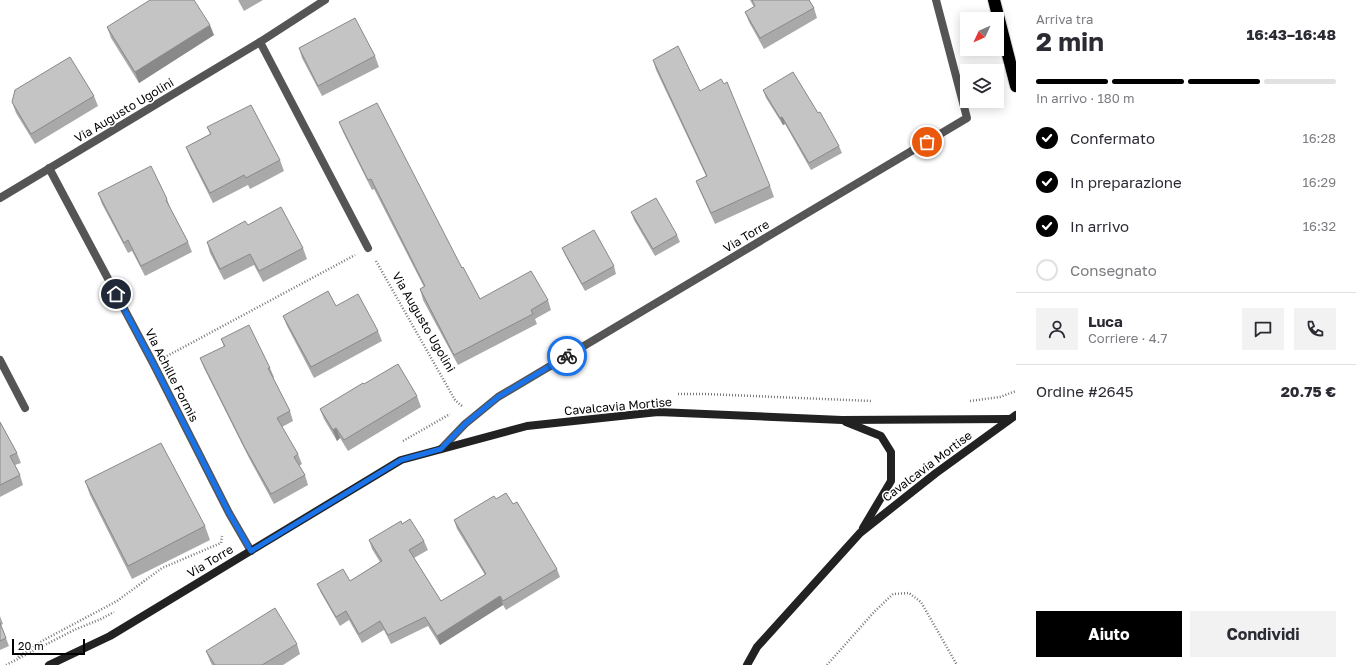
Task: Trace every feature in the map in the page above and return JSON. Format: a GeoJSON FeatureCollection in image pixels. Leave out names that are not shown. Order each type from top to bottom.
{"type":"FeatureCollection","features":[{"type":"Feature","properties":{"kind":"highway"},"geometry":{"type":"LineString","coordinates":[[994,0],[1016,86]]}},
{"type":"Feature","properties":{"kind":"street","name":"Via Augusto Ugolini"},"geometry":{"type":"LineString","coordinates":[[0,198],[260,42],[325,0]]}},
{"type":"Feature","properties":{"kind":"street","name":"Via Torre"},"geometry":{"type":"LineString","coordinates":[[441,449],[465,424],[498,397],[967,118],[936,0]]}},
{"type":"Feature","properties":{"kind":"street"},"geometry":{"type":"LineString","coordinates":[[260,42],[368,248]]}},
{"type":"Feature","properties":{"kind":"street","name":"Via Achille Formis"},"geometry":{"type":"LineString","coordinates":[[49,168],[153,363],[229,513],[251,551]]}},
{"type":"Feature","properties":{"kind":"street"},"geometry":{"type":"LineString","coordinates":[[0,360],[25,408]]}},
{"type":"Feature","properties":{"kind":"street","name":"Cavalcavia Mortise"},"geometry":{"type":"LineString","coordinates":[[401,460],[527,426],[658,412],[842,420],[1013,417]]}},
{"type":"Feature","properties":{"kind":"street","name":"Cavalcavia Mortise"},"geometry":{"type":"LineString","coordinates":[[747,665],[757,647],[860,533],[936,473],[1013,417]]}},
{"type":"Feature","properties":{"kind":"street","name":"Cavalcavia Mortise"},"geometry":{"type":"LineString","coordinates":[[842,420],[881,436],[891,452],[892,481],[860,533]]}},
{"type":"Feature","properties":{"kind":"street","name":"Via Torre"},"geometry":{"type":"LineString","coordinates":[[50,665],[110,636],[401,460]]}},
{"type":"Feature","properties":{"kind":"path"},"geometry":{"type":"LineString","coordinates":[[153,363],[368,248]]}},
{"type":"Feature","properties":{"kind":"path","name":"Via Augusto Ugolini"},"geometry":{"type":"LineString","coordinates":[[368,248],[455,400],[462,406]]}},
{"type":"Feature","properties":{"kind":"path"},"geometry":{"type":"LineString","coordinates":[[965,402],[1000,397],[1015,392]]}},
{"type":"Feature","properties":{"kind":"path"},"geometry":{"type":"LineString","coordinates":[[671,395],[706,394],[873,401]]}},
{"type":"Feature","properties":{"kind":"path"},"geometry":{"type":"LineString","coordinates":[[6,665],[42,641],[117,601],[162,568],[221,543],[222,537],[219,532]]}},
{"type":"Feature","properties":{"kind":"path"},"geometry":{"type":"LineString","coordinates":[[827,665],[875,611],[893,594],[909,593],[921,602],[957,665]]}},
{"type":"Feature","properties":{"kind":"path"},"geometry":{"type":"LineString","coordinates":[[6,665],[74,630],[115,612]]}},
{"type":"Feature","properties":{"kind":"building"},"geometry":{"type":"Polygon","coordinates":[[[150,0],[194,0],[210,25],[135,72],[107,27],[150,0]]]}},
{"type":"Feature","properties":{"kind":"building"},"geometry":{"type":"Polygon","coordinates":[[[752,0],[809,0],[814,8],[760,38],[745,12],[755,6],[752,0]]]}},
{"type":"Feature","properties":{"kind":"building"},"geometry":{"type":"Polygon","coordinates":[[[355,18],[375,56],[318,86],[299,48],[355,18]]]}},
{"type":"Feature","properties":{"kind":"building"},"geometry":{"type":"Polygon","coordinates":[[[678,46],[700,91],[721,79],[724,84],[727,82],[770,186],[711,213],[696,181],[707,176],[653,60],[678,46]]]}},
{"type":"Feature","properties":{"kind":"building"},"geometry":{"type":"Polygon","coordinates":[[[70,57],[94,96],[31,134],[12,102],[15,90],[70,57]]]}},
{"type":"Feature","properties":{"kind":"building"},"geometry":{"type":"Polygon","coordinates":[[[793,72],[818,113],[820,112],[839,146],[809,163],[782,117],[780,118],[763,90],[793,72]]]}},
{"type":"Feature","properties":{"kind":"building"},"geometry":{"type":"Polygon","coordinates":[[[377,103],[462,268],[463,267],[480,299],[531,271],[548,300],[531,310],[533,314],[454,355],[420,289],[425,286],[371,179],[368,180],[339,122],[377,103]]]}},
{"type":"Feature","properties":{"kind":"building"},"geometry":{"type":"Polygon","coordinates":[[[251,105],[280,160],[246,178],[244,175],[210,193],[186,147],[211,134],[207,127],[251,105]]]}},
{"type":"Feature","properties":{"kind":"building"},"geometry":{"type":"Polygon","coordinates":[[[151,166],[167,199],[166,200],[188,242],[141,266],[128,240],[124,243],[98,193],[151,166]]]}},
{"type":"Feature","properties":{"kind":"building"},"geometry":{"type":"Polygon","coordinates":[[[656,198],[677,235],[653,249],[631,212],[656,198]]]}},
{"type":"Feature","properties":{"kind":"building"},"geometry":{"type":"Polygon","coordinates":[[[281,207],[303,248],[259,271],[250,254],[220,269],[207,242],[245,221],[248,225],[281,207]]]}},
{"type":"Feature","properties":{"kind":"building"},"geometry":{"type":"Polygon","coordinates":[[[594,230],[614,266],[582,284],[562,248],[594,230]]]}},
{"type":"Feature","properties":{"kind":"building"},"geometry":{"type":"Polygon","coordinates":[[[328,291],[336,306],[358,294],[378,331],[311,367],[283,316],[328,291]]]}},
{"type":"Feature","properties":{"kind":"building"},"geometry":{"type":"Polygon","coordinates":[[[249,325],[270,368],[268,368],[290,411],[277,418],[298,454],[294,457],[305,475],[271,494],[245,448],[200,358],[225,346],[221,339],[249,325]]]}},
{"type":"Feature","properties":{"kind":"building"},"geometry":{"type":"Polygon","coordinates":[[[398,364],[417,396],[344,440],[336,428],[333,430],[320,409],[398,364]]]}},
{"type":"Feature","properties":{"kind":"building"},"geometry":{"type":"Polygon","coordinates":[[[0,422],[17,453],[10,456],[20,475],[0,485],[0,422]]]}},
{"type":"Feature","properties":{"kind":"building"},"geometry":{"type":"Polygon","coordinates":[[[161,443],[205,526],[128,566],[85,481],[161,443]]]}},
{"type":"Feature","properties":{"kind":"building"},"geometry":{"type":"Polygon","coordinates":[[[506,493],[513,504],[517,502],[557,569],[503,601],[500,596],[437,636],[425,617],[388,635],[380,621],[359,634],[346,611],[336,617],[317,584],[343,569],[350,581],[382,561],[369,540],[401,521],[402,524],[410,519],[424,541],[409,550],[441,601],[486,574],[454,520],[494,496],[496,499],[506,493]]]}},
{"type":"Feature","properties":{"kind":"building"},"geometry":{"type":"Polygon","coordinates":[[[275,608],[297,644],[262,665],[215,665],[206,651],[275,608]]]}},
{"type":"Feature","properties":{"kind":"building"},"geometry":{"type":"Polygon","coordinates":[[[0,623],[6,638],[0,641],[0,623]]]}},
{"type":"Feature","properties":{"kind":"way so far"},"geometry":{"type":"LineString","coordinates":[[567,356],[927,142]]}},
{"type":"Feature","properties":{"kind":"route"},"geometry":{"type":"LineString","coordinates":[[116,294],[153,363],[229,513],[251,551],[401,460],[441,449],[479,411],[498,397],[567,356]]}}]}
